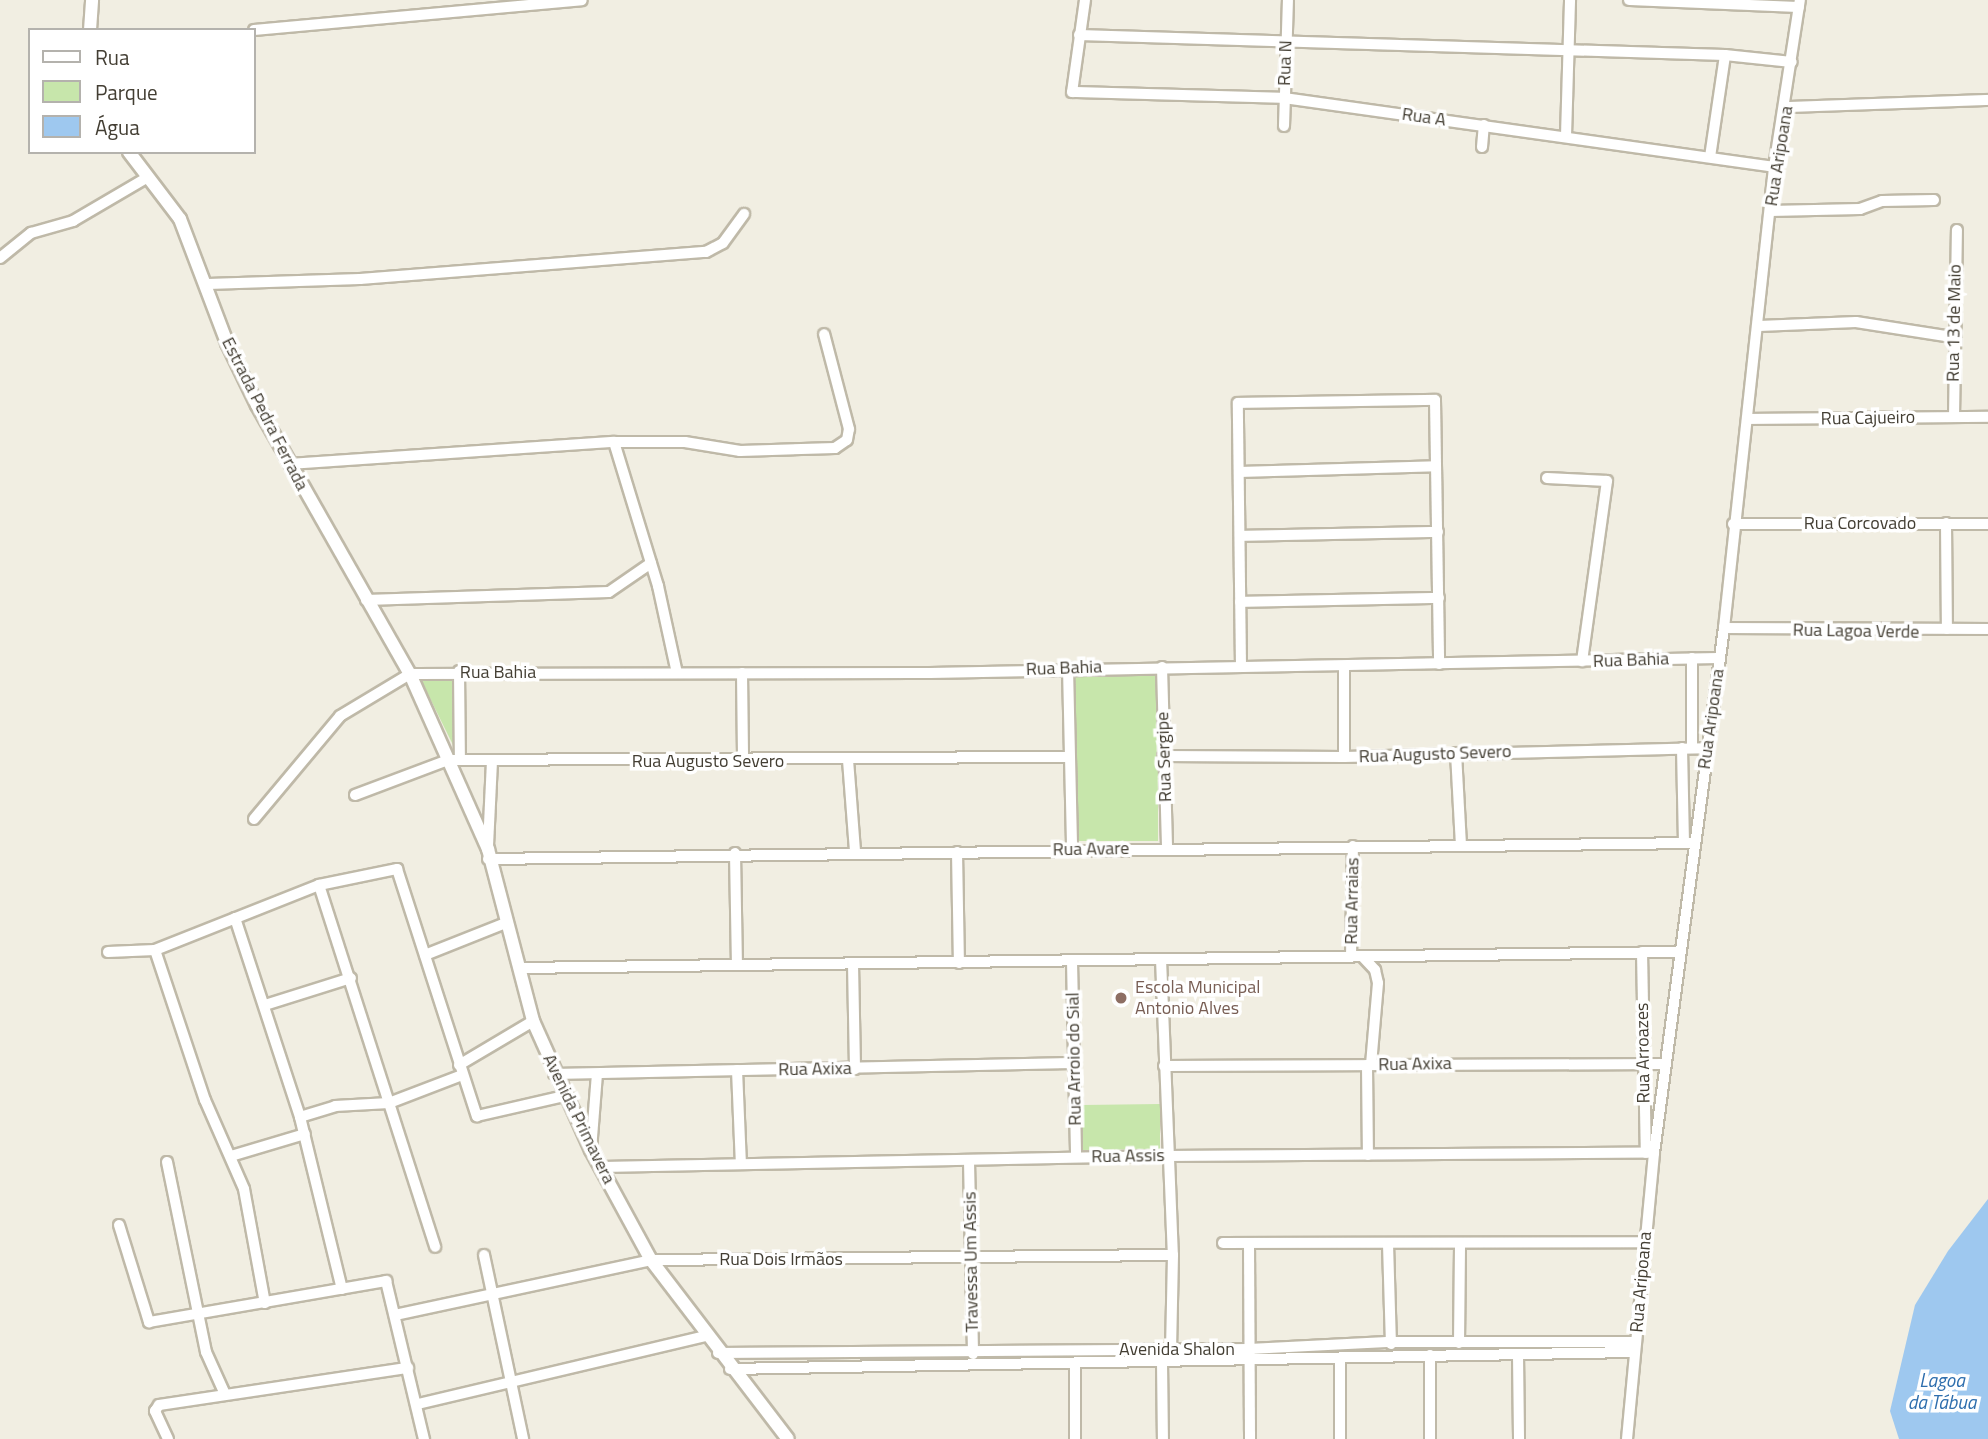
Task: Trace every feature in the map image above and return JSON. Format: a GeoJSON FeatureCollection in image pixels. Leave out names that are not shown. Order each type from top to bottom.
{"type":"FeatureCollection","features":[{"type":"Feature","properties":{"kind":"street"},"geometry":{"type":"LineString","coordinates":[[90,28],[92,0]]}},
{"type":"Feature","properties":{"kind":"street"},"geometry":{"type":"LineString","coordinates":[[256,30],[582,0]]}},
{"type":"Feature","properties":{"kind":"street"},"geometry":{"type":"LineString","coordinates":[[1085,0],[1079,35],[1726,55],[1792,62]]}},
{"type":"Feature","properties":{"kind":"street","name":"Rua N"},"geometry":{"type":"LineString","coordinates":[[1284,126],[1288,0]]}},
{"type":"Feature","properties":{"kind":"street"},"geometry":{"type":"LineString","coordinates":[[1566,136],[1570,0]]}},
{"type":"Feature","properties":{"kind":"street"},"geometry":{"type":"LineString","coordinates":[[1629,0],[1800,4]]}},
{"type":"Feature","properties":{"kind":"street","name":"Rua Aripoana"},"geometry":{"type":"LineString","coordinates":[[1627,1439],[1645,1242],[1650,1153],[1665,1064],[1689,842],[1707,748],[1724,628],[1733,524],[1759,327],[1774,167],[1787,107],[1800,4]]}},
{"type":"Feature","properties":{"kind":"street","name":"Rua A"},"geometry":{"type":"LineString","coordinates":[[1079,35],[1072,92],[1284,98],[1774,167]]}},
{"type":"Feature","properties":{"kind":"street"},"geometry":{"type":"LineString","coordinates":[[1710,157],[1726,55]]}},
{"type":"Feature","properties":{"kind":"street"},"geometry":{"type":"LineString","coordinates":[[1787,107],[1988,100]]}},
{"type":"Feature","properties":{"kind":"street"},"geometry":{"type":"LineString","coordinates":[[1482,147],[1484,125]]}},
{"type":"Feature","properties":{"kind":"street","name":"Estrada Pedra Ferrada"},"geometry":{"type":"LineString","coordinates":[[131,154],[180,219],[208,284],[227,343],[289,464],[410,674],[454,760]]}},
{"type":"Feature","properties":{"kind":"street"},"geometry":{"type":"LineString","coordinates":[[0,258],[31,233],[72,221],[148,177]]}},
{"type":"Feature","properties":{"kind":"street"},"geometry":{"type":"LineString","coordinates":[[1770,211],[1860,209],[1882,201],[1934,200]]}},
{"type":"Feature","properties":{"kind":"street"},"geometry":{"type":"LineString","coordinates":[[208,284],[360,279],[706,252],[723,243],[744,214]]}},
{"type":"Feature","properties":{"kind":"street","name":"Rua 13 de Maio"},"geometry":{"type":"LineString","coordinates":[[1954,417],[1952,337],[1957,230]]}},
{"type":"Feature","properties":{"kind":"street"},"geometry":{"type":"LineString","coordinates":[[1759,327],[1856,322],[1952,337]]}},
{"type":"Feature","properties":{"kind":"street"},"geometry":{"type":"LineString","coordinates":[[289,464],[614,442],[685,442],[740,451],[825,450],[844,444],[849,425],[824,334]]}},
{"type":"Feature","properties":{"kind":"street"},"geometry":{"type":"LineString","coordinates":[[1241,666],[1238,402],[1435,400],[1439,664]]}},
{"type":"Feature","properties":{"kind":"street","name":"Rua Cajueiro"},"geometry":{"type":"LineString","coordinates":[[1748,419],[1988,417]]}},
{"type":"Feature","properties":{"kind":"street"},"geometry":{"type":"LineString","coordinates":[[614,442],[651,563],[677,673]]}},
{"type":"Feature","properties":{"kind":"street"},"geometry":{"type":"LineString","coordinates":[[1239,472],[1436,466]]}},
{"type":"Feature","properties":{"kind":"street"},"geometry":{"type":"LineString","coordinates":[[1547,478],[1607,481],[1583,661]]}},
{"type":"Feature","properties":{"kind":"street"},"geometry":{"type":"LineString","coordinates":[[1946,523],[1947,629]]}},
{"type":"Feature","properties":{"kind":"street","name":"Rua Corcovado"},"geometry":{"type":"LineString","coordinates":[[1733,524],[1988,524]]}},
{"type":"Feature","properties":{"kind":"street"},"geometry":{"type":"LineString","coordinates":[[1240,536],[1438,532]]}},
{"type":"Feature","properties":{"kind":"street"},"geometry":{"type":"LineString","coordinates":[[366,600],[609,592],[651,563]]}},
{"type":"Feature","properties":{"kind":"street"},"geometry":{"type":"LineString","coordinates":[[1240,602],[1439,598]]}},
{"type":"Feature","properties":{"kind":"street","name":"Rua Lagoa Verde"},"geometry":{"type":"LineString","coordinates":[[1724,628],[1988,629]]}},
{"type":"Feature","properties":{"kind":"street"},"geometry":{"type":"LineString","coordinates":[[1689,842],[1687,748],[1692,658]]}},
{"type":"Feature","properties":{"kind":"street","name":"Rua Bahia"},"geometry":{"type":"LineString","coordinates":[[410,674],[459,671],[742,673],[1344,666],[1719,658]]}},
{"type":"Feature","properties":{"kind":"street"},"geometry":{"type":"LineString","coordinates":[[1344,666],[1344,757]]}},
{"type":"Feature","properties":{"kind":"street","name":"Rua Sergipe"},"geometry":{"type":"LineString","coordinates":[[1162,667],[1167,848]]}},
{"type":"Feature","properties":{"kind":"street"},"geometry":{"type":"LineString","coordinates":[[1068,668],[1072,849]]}},
{"type":"Feature","properties":{"kind":"street"},"geometry":{"type":"LineString","coordinates":[[454,760],[459,671]]}},
{"type":"Feature","properties":{"kind":"street"},"geometry":{"type":"LineString","coordinates":[[742,673],[743,761]]}},
{"type":"Feature","properties":{"kind":"street"},"geometry":{"type":"LineString","coordinates":[[254,819],[340,716],[410,674]]}},
{"type":"Feature","properties":{"kind":"street","name":"Rua Augusto Severo"},"geometry":{"type":"LineString","coordinates":[[1163,756],[1344,757],[1707,748]]}},
{"type":"Feature","properties":{"kind":"street"},"geometry":{"type":"LineString","coordinates":[[1456,753],[1461,844]]}},
{"type":"Feature","properties":{"kind":"street","name":"Rua Augusto Severo"},"geometry":{"type":"LineString","coordinates":[[355,795],[454,760],[743,761],[1068,757]]}},
{"type":"Feature","properties":{"kind":"street","name":"Avenida Primavera"},"geometry":{"type":"LineString","coordinates":[[454,760],[488,854],[533,1021],[564,1096],[651,1260],[730,1369],[788,1439]]}},
{"type":"Feature","properties":{"kind":"street"},"geometry":{"type":"LineString","coordinates":[[848,760],[855,852]]}},
{"type":"Feature","properties":{"kind":"street"},"geometry":{"type":"LineString","coordinates":[[488,854],[492,761]]}},
{"type":"Feature","properties":{"kind":"street","name":"Rua Avare"},"geometry":{"type":"LineString","coordinates":[[488,854],[957,852],[1689,842]]}},
{"type":"Feature","properties":{"kind":"street","name":"Rua Arraias"},"geometry":{"type":"LineString","coordinates":[[1350,957],[1353,846]]}},
{"type":"Feature","properties":{"kind":"street"},"geometry":{"type":"LineString","coordinates":[[957,852],[958,963]]}},
{"type":"Feature","properties":{"kind":"street"},"geometry":{"type":"LineString","coordinates":[[735,853],[737,964]]}},
{"type":"Feature","properties":{"kind":"street"},"geometry":{"type":"LineString","coordinates":[[108,952],[155,950],[319,885],[397,869],[460,1070],[479,1117],[564,1096]]}},
{"type":"Feature","properties":{"kind":"street"},"geometry":{"type":"LineString","coordinates":[[319,885],[435,1247]]}},
{"type":"Feature","properties":{"kind":"street"},"geometry":{"type":"LineString","coordinates":[[235,918],[305,1134],[342,1289]]}},
{"type":"Feature","properties":{"kind":"street"},"geometry":{"type":"LineString","coordinates":[[425,955],[506,923]]}},
{"type":"Feature","properties":{"kind":"street"},"geometry":{"type":"LineString","coordinates":[[155,950],[205,1100],[246,1196],[265,1303]]}},
{"type":"Feature","properties":{"kind":"street","name":"Rua Arroazes"},"geometry":{"type":"LineString","coordinates":[[1642,952],[1643,1063],[1650,1153]]}},
{"type":"Feature","properties":{"kind":"street"},"geometry":{"type":"LineString","coordinates":[[519,968],[1678,952]]}},
{"type":"Feature","properties":{"kind":"street"},"geometry":{"type":"LineString","coordinates":[[1363,957],[1375,970],[1378,983],[1369,1065],[1368,1155]]}},
{"type":"Feature","properties":{"kind":"street"},"geometry":{"type":"LineString","coordinates":[[1161,959],[1173,1255],[1171,1348],[1163,1362],[1163,1439]]}},
{"type":"Feature","properties":{"kind":"street","name":"Rua Arroio do Sial"},"geometry":{"type":"LineString","coordinates":[[1072,961],[1076,1157]]}},
{"type":"Feature","properties":{"kind":"street"},"geometry":{"type":"LineString","coordinates":[[853,964],[855,1069]]}},
{"type":"Feature","properties":{"kind":"street"},"geometry":{"type":"LineString","coordinates":[[265,1005],[351,978]]}},
{"type":"Feature","properties":{"kind":"street"},"geometry":{"type":"LineString","coordinates":[[300,1117],[335,1106],[389,1103],[460,1070],[533,1021]]}},
{"type":"Feature","properties":{"kind":"street","name":"Rua Axixa"},"geometry":{"type":"LineString","coordinates":[[554,1074],[1075,1063]]}},
{"type":"Feature","properties":{"kind":"street","name":"Rua Axixa"},"geometry":{"type":"LineString","coordinates":[[1164,1066],[1665,1064]]}},
{"type":"Feature","properties":{"kind":"street"},"geometry":{"type":"LineString","coordinates":[[737,1070],[741,1164]]}},
{"type":"Feature","properties":{"kind":"street"},"geometry":{"type":"LineString","coordinates":[[591,1150],[597,1073]]}},
{"type":"Feature","properties":{"kind":"street"},"geometry":{"type":"LineString","coordinates":[[231,1156],[305,1134]]}},
{"type":"Feature","properties":{"kind":"street","name":"Rua Assis"},"geometry":{"type":"LineString","coordinates":[[602,1167],[1076,1157],[1650,1153]]}},
{"type":"Feature","properties":{"kind":"street","name":"Travessa Um Assis"},"geometry":{"type":"LineString","coordinates":[[969,1161],[972,1363]]}},
{"type":"Feature","properties":{"kind":"street"},"geometry":{"type":"LineString","coordinates":[[167,1162],[206,1352],[224,1392]]}},
{"type":"Feature","properties":{"kind":"street"},"geometry":{"type":"LineString","coordinates":[[119,1225],[148,1321],[386,1281],[418,1404],[424,1439]]}},
{"type":"Feature","properties":{"kind":"street"},"geometry":{"type":"LineString","coordinates":[[1223,1242],[1460,1245],[1645,1242]]}},
{"type":"Feature","properties":{"kind":"street"},"geometry":{"type":"LineString","coordinates":[[1249,1244],[1250,1439]]}},
{"type":"Feature","properties":{"kind":"street"},"geometry":{"type":"LineString","coordinates":[[1388,1244],[1387,1342],[1395,1354]]}},
{"type":"Feature","properties":{"kind":"street"},"geometry":{"type":"LineString","coordinates":[[1459,1343],[1460,1245]]}},
{"type":"Feature","properties":{"kind":"street"},"geometry":{"type":"LineString","coordinates":[[484,1255],[523,1439]]}},
{"type":"Feature","properties":{"kind":"street","name":"Rua Dois Irmãos"},"geometry":{"type":"LineString","coordinates":[[395,1315],[651,1260],[1173,1255]]}},
{"type":"Feature","properties":{"kind":"street"},"geometry":{"type":"LineString","coordinates":[[418,1404],[706,1336]]}},
{"type":"Feature","properties":{"kind":"street","name":"Avenida Shalon"},"geometry":{"type":"LineString","coordinates":[[730,1369],[1163,1362],[1249,1355],[1293,1347],[1387,1342],[1436,1351],[1503,1355],[1635,1347]]}},
{"type":"Feature","properties":{"kind":"street"},"geometry":{"type":"LineString","coordinates":[[1503,1342],[1503,1355]]}},
{"type":"Feature","properties":{"kind":"street","name":"Avenida Shalon"},"geometry":{"type":"LineString","coordinates":[[719,1353],[1171,1348],[1293,1359],[1340,1359],[1436,1351],[1459,1343],[1635,1347]]}},
{"type":"Feature","properties":{"kind":"street"},"geometry":{"type":"LineString","coordinates":[[1293,1347],[1293,1359]]}},
{"type":"Feature","properties":{"kind":"street"},"geometry":{"type":"LineString","coordinates":[[1004,1350],[1004,1363]]}},
{"type":"Feature","properties":{"kind":"street"},"geometry":{"type":"LineString","coordinates":[[1430,1439],[1436,1351]]}},
{"type":"Feature","properties":{"kind":"street"},"geometry":{"type":"LineString","coordinates":[[1517,1354],[1519,1439]]}},
{"type":"Feature","properties":{"kind":"street"},"geometry":{"type":"LineString","coordinates":[[1340,1359],[1340,1439]]}},
{"type":"Feature","properties":{"kind":"street"},"geometry":{"type":"LineString","coordinates":[[1075,1364],[1075,1439]]}},
{"type":"Feature","properties":{"kind":"street"},"geometry":{"type":"LineString","coordinates":[[168,1439],[156,1407],[224,1392],[408,1368]]}},
{"type":"Feature","properties":{"kind":"green space"},"geometry":{"type":"Polygon","coordinates":[[[1158,674],[1158,841],[1074,841],[1073,675],[1158,674]]]}},
{"type":"Feature","properties":{"kind":"green space"},"geometry":{"type":"Polygon","coordinates":[[[455,675],[454,747],[419,676],[455,675]]]}},
{"type":"Feature","properties":{"kind":"green space"},"geometry":{"type":"Polygon","coordinates":[[[1160,1104],[1160,1149],[1083,1150],[1082,1105],[1160,1104]]]}},
{"type":"Feature","properties":{"kind":"water","name":"Lagoa da Tábua"},"geometry":{"type":"Polygon","coordinates":[[[1988,1199],[1988,1439],[1899,1439],[1890,1411],[1915,1305],[1948,1251],[1988,1199]]]}},
{"type":"Feature","properties":{"kind":"place","name":"Escola Municipal Antonio Alves"},"geometry":{"type":"Point","coordinates":[1121,998]}}]}
